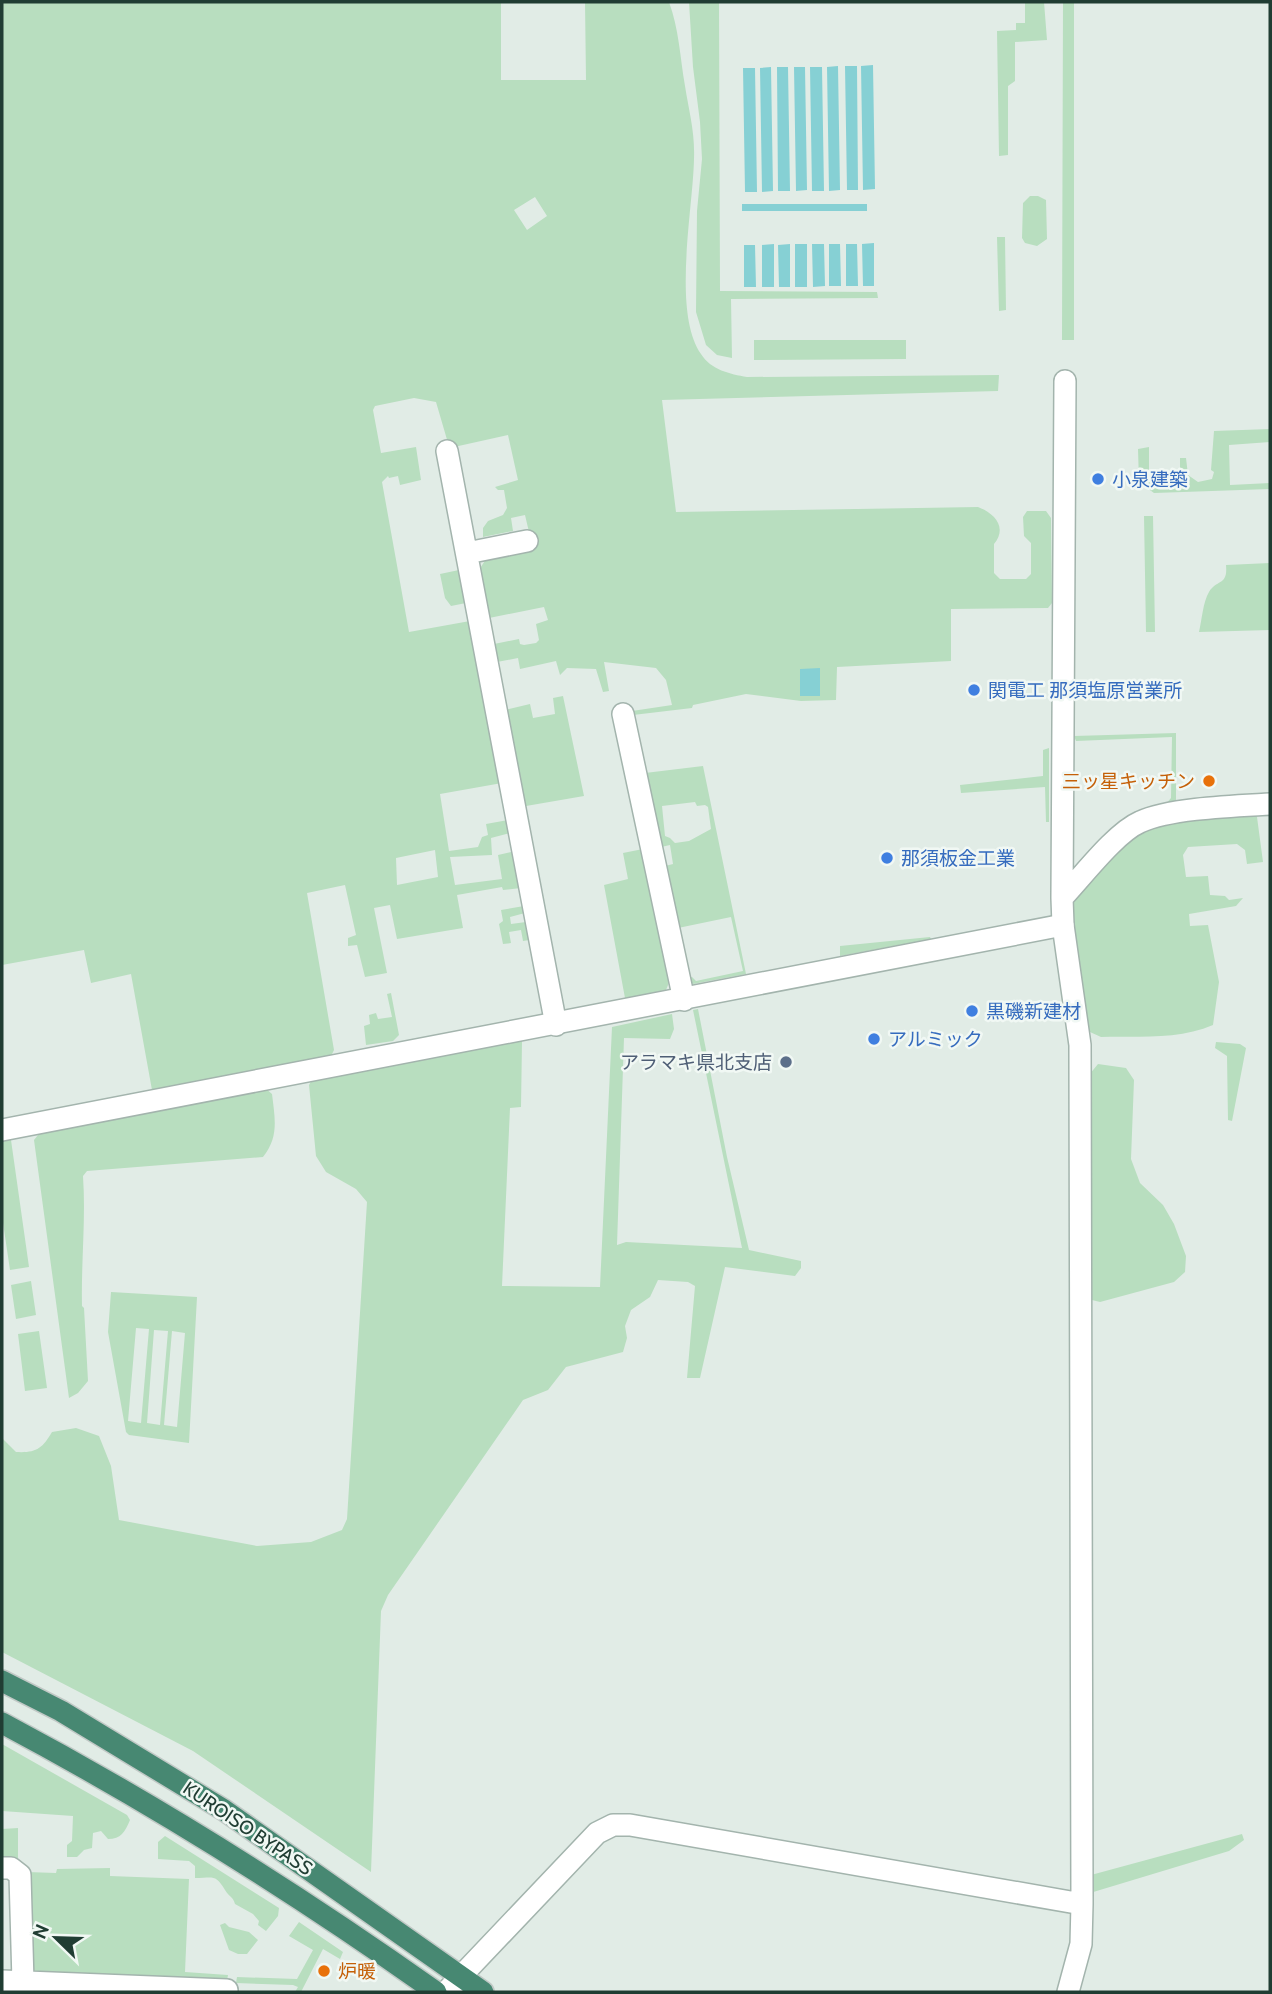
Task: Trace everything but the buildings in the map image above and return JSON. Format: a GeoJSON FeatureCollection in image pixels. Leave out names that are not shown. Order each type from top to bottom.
{"type":"FeatureCollection","features":[{"type":"Feature","properties":{"kind":"highway","name":"KUROISO BYPASS"},"geometry":{"type":"LineString","coordinates":[[2,1681],[61,1711],[224,1810],[483,1992]]}},
{"type":"Feature","properties":{"kind":"highway","name":"KUROISO BYPASS"},"geometry":{"type":"LineString","coordinates":[[2,1723],[132,1794],[234,1855],[436,1992]]}},
{"type":"Feature","properties":{"kind":"street"},"geometry":{"type":"LineString","coordinates":[[1065,381],[1062,898],[1063,925],[1080,1045],[1082,1904],[1081,1944],[1068,1992]]}},
{"type":"Feature","properties":{"kind":"street"},"geometry":{"type":"LineString","coordinates":[[447,451],[556,1025]]}},
{"type":"Feature","properties":{"kind":"street"},"geometry":{"type":"LineString","coordinates":[[467,553],[527,541]]}},
{"type":"Feature","properties":{"kind":"street"},"geometry":{"type":"LineString","coordinates":[[623,714],[684,1000]]}},
{"type":"Feature","properties":{"kind":"street"},"geometry":{"type":"LineString","coordinates":[[1062,898],[1112,844],[1139,822],[1164,814],[1270,804]]}},
{"type":"Feature","properties":{"kind":"street"},"geometry":{"type":"LineString","coordinates":[[2,1130],[1063,925]]}},
{"type":"Feature","properties":{"kind":"street"},"geometry":{"type":"LineString","coordinates":[[446,1992],[597,1833],[613,1825],[630,1825],[1082,1904]]}},
{"type":"Feature","properties":{"kind":"street"},"geometry":{"type":"LineString","coordinates":[[2,1868],[11,1868],[20,1875],[12,1982],[186,1991],[227,1990]]}},
{"type":"Feature","properties":{"kind":"green space"},"geometry":{"type":"Polygon","coordinates":[[[2,2],[501,2],[501,80],[586,80],[585,2],[669,2],[677,33],[694,139],[686,260],[688,313],[692,336],[705,359],[721,370],[747,377],[999,375],[998,391],[662,400],[676,512],[978,507],[994,517],[999,526],[1000,532],[994,544],[994,573],[1000,579],[1026,579],[1031,574],[1031,543],[1024,536],[1023,517],[1027,511],[1046,511],[1051,518],[1052,603],[1048,608],[951,609],[951,661],[837,667],[836,700],[801,701],[746,694],[693,705],[692,708],[633,715],[632,711],[672,705],[666,680],[656,668],[604,662],[609,691],[603,692],[596,669],[567,668],[560,675],[556,661],[520,669],[518,658],[497,662],[494,644],[519,639],[520,644],[524,645],[536,643],[539,640],[536,624],[548,620],[544,607],[489,618],[479,570],[486,559],[533,549],[525,515],[511,518],[513,531],[483,537],[483,528],[488,521],[503,515],[507,508],[504,490],[495,487],[518,480],[508,435],[454,447],[448,443],[436,402],[414,398],[375,406],[373,410],[381,453],[416,447],[421,480],[400,485],[398,476],[388,476],[382,482],[409,632],[470,621],[502,783],[440,794],[449,851],[478,847],[482,837],[488,835],[486,824],[508,820],[510,833],[491,838],[492,855],[450,857],[455,885],[502,879],[498,855],[515,851],[521,888],[503,890],[502,887],[457,895],[463,928],[397,939],[390,905],[374,908],[387,973],[365,977],[357,945],[348,946],[348,938],[356,935],[345,885],[307,893],[334,1050],[331,1056],[162,1092],[152,1090],[131,974],[91,983],[84,950],[2,965],[2,2]],[[535,197],[514,210],[527,230],[547,216],[535,197]],[[435,850],[396,858],[397,885],[438,877],[435,850]]]}},
{"type":"Feature","properties":{"kind":"green space"},"geometry":{"type":"Polygon","coordinates":[[[689,2],[719,2],[720,291],[877,292],[878,298],[731,299],[732,358],[717,355],[706,345],[696,312],[697,211],[702,159],[689,2]]]}},
{"type":"Feature","properties":{"kind":"green space"},"geometry":{"type":"Polygon","coordinates":[[[1025,2],[1044,2],[1047,40],[1015,42],[1015,81],[1008,86],[1008,155],[999,156],[997,31],[1016,30],[1016,23],[1025,23],[1025,2]]]}},
{"type":"Feature","properties":{"kind":"green space"},"geometry":{"type":"Polygon","coordinates":[[[1063,2],[1074,2],[1074,340],[1062,340],[1063,2]]]}},
{"type":"Feature","properties":{"kind":"green space"},"geometry":{"type":"Polygon","coordinates":[[[1030,196],[1046,200],[1047,239],[1037,246],[1025,243],[1022,238],[1023,203],[1030,196]]]}},
{"type":"Feature","properties":{"kind":"green space"},"geometry":{"type":"Polygon","coordinates":[[[997,237],[1005,237],[1006,310],[999,311],[997,237]]]}},
{"type":"Feature","properties":{"kind":"green space"},"geometry":{"type":"Polygon","coordinates":[[[754,340],[906,340],[906,359],[754,360],[754,340]]]}},
{"type":"Feature","properties":{"kind":"green space"},"geometry":{"type":"Polygon","coordinates":[[[1270,429],[1270,442],[1229,445],[1230,485],[1270,483],[1270,489],[1154,493],[1139,482],[1138,449],[1149,447],[1149,476],[1155,481],[1175,481],[1180,478],[1180,458],[1186,458],[1188,475],[1198,482],[1212,479],[1214,431],[1270,429]]]}},
{"type":"Feature","properties":{"kind":"green space"},"geometry":{"type":"Polygon","coordinates":[[[1144,516],[1153,516],[1155,632],[1146,632],[1144,516]]]}},
{"type":"Feature","properties":{"kind":"green space"},"geometry":{"type":"Polygon","coordinates":[[[1270,563],[1270,630],[1199,632],[1207,596],[1212,588],[1224,579],[1226,565],[1270,563]]]}},
{"type":"Feature","properties":{"kind":"green space"},"geometry":{"type":"Polygon","coordinates":[[[459,570],[466,603],[451,606],[445,598],[440,574],[459,570]]]}},
{"type":"Feature","properties":{"kind":"green space"},"geometry":{"type":"Polygon","coordinates":[[[563,696],[584,796],[526,806],[505,710],[530,704],[533,718],[555,714],[553,698],[563,696]]]}},
{"type":"Feature","properties":{"kind":"green space"},"geometry":{"type":"Polygon","coordinates":[[[1176,733],[1176,800],[1169,807],[1165,805],[1171,798],[1172,737],[1076,741],[1074,736],[1176,733]]]}},
{"type":"Feature","properties":{"kind":"green space"},"geometry":{"type":"Polygon","coordinates":[[[1049,748],[1049,822],[1046,822],[1045,787],[961,793],[960,785],[1043,776],[1043,750],[1049,748]]]}},
{"type":"Feature","properties":{"kind":"green space"},"geometry":{"type":"Polygon","coordinates":[[[703,766],[746,974],[693,984],[688,978],[692,977],[696,981],[743,971],[731,917],[678,928],[665,866],[673,864],[670,845],[661,847],[645,773],[703,766]],[[695,802],[662,806],[665,836],[675,843],[689,841],[711,829],[708,807],[697,806],[695,802]]]}},
{"type":"Feature","properties":{"kind":"green space"},"geometry":{"type":"Polygon","coordinates":[[[1253,812],[1257,817],[1263,862],[1247,864],[1245,850],[1237,844],[1188,847],[1183,855],[1186,877],[1208,876],[1210,895],[1225,896],[1229,900],[1243,898],[1236,906],[1189,914],[1190,926],[1208,925],[1219,982],[1213,1025],[1186,1033],[1157,1036],[1101,1037],[1090,1032],[1084,1023],[1070,904],[1073,895],[1142,826],[1253,812]]]}},
{"type":"Feature","properties":{"kind":"green space"},"geometry":{"type":"Polygon","coordinates":[[[643,849],[670,980],[666,990],[625,998],[604,885],[628,879],[623,853],[643,849]]]}},
{"type":"Feature","properties":{"kind":"green space"},"geometry":{"type":"Polygon","coordinates":[[[524,906],[525,913],[510,917],[511,924],[526,922],[529,940],[523,941],[521,930],[509,932],[511,943],[503,944],[499,924],[503,921],[501,910],[524,906]]]}},
{"type":"Feature","properties":{"kind":"green space"},"geometry":{"type":"Polygon","coordinates":[[[931,939],[840,956],[840,946],[931,939]]]}},
{"type":"Feature","properties":{"kind":"green space"},"geometry":{"type":"Polygon","coordinates":[[[391,993],[399,1035],[393,1041],[366,1045],[364,1026],[370,1024],[369,1015],[376,1013],[378,1019],[392,1017],[387,994],[391,993]]]}},
{"type":"Feature","properties":{"kind":"green space"},"geometry":{"type":"Polygon","coordinates":[[[698,1009],[727,1157],[749,1250],[801,1261],[801,1268],[795,1276],[725,1267],[700,1378],[687,1378],[695,1286],[688,1282],[658,1280],[650,1297],[631,1310],[625,1326],[627,1338],[623,1352],[566,1367],[548,1390],[523,1400],[388,1595],[381,1611],[371,1872],[193,1751],[2,1652],[2,1438],[16,1452],[23,1452],[38,1449],[52,1432],[76,1428],[99,1436],[111,1466],[119,1520],[257,1546],[311,1542],[342,1530],[347,1519],[367,1202],[356,1189],[326,1172],[316,1156],[309,1085],[313,1078],[522,1041],[521,1107],[510,1108],[502,1286],[600,1287],[612,1027],[672,1014],[674,1029],[670,1039],[624,1038],[617,1245],[626,1242],[742,1248],[693,1010],[698,1009]]]}},
{"type":"Feature","properties":{"kind":"green space"},"geometry":{"type":"Polygon","coordinates":[[[1216,1042],[1240,1044],[1246,1048],[1232,1121],[1228,1120],[1227,1056],[1215,1048],[1216,1042]]]}},
{"type":"Feature","properties":{"kind":"green space"},"geometry":{"type":"Polygon","coordinates":[[[1098,1064],[1126,1068],[1134,1080],[1131,1159],[1140,1183],[1163,1205],[1174,1224],[1186,1256],[1185,1272],[1174,1282],[1100,1302],[1092,1300],[1089,1075],[1098,1064]]]}},
{"type":"Feature","properties":{"kind":"green space"},"geometry":{"type":"Polygon","coordinates":[[[265,1088],[272,1094],[275,1127],[272,1142],[263,1157],[87,1171],[83,1176],[82,1306],[88,1381],[78,1393],[69,1398],[34,1140],[42,1130],[265,1088]]]}},
{"type":"Feature","properties":{"kind":"green space"},"geometry":{"type":"Polygon","coordinates":[[[3,1136],[11,1140],[29,1267],[10,1270],[2,1216],[3,1136]]]}},
{"type":"Feature","properties":{"kind":"green space"},"geometry":{"type":"Polygon","coordinates":[[[31,1281],[36,1315],[16,1319],[11,1285],[31,1281]]]}},
{"type":"Feature","properties":{"kind":"green space"},"geometry":{"type":"Polygon","coordinates":[[[111,1292],[197,1297],[189,1443],[129,1435],[126,1432],[108,1332],[111,1292]],[[136,1328],[128,1421],[141,1423],[149,1329],[136,1328]],[[154,1330],[147,1423],[160,1425],[168,1331],[154,1330]],[[172,1331],[164,1425],[177,1427],[185,1333],[172,1331]]]}},
{"type":"Feature","properties":{"kind":"green space"},"geometry":{"type":"Polygon","coordinates":[[[39,1331],[47,1388],[25,1391],[18,1334],[39,1331]]]}},
{"type":"Feature","properties":{"kind":"green space"},"geometry":{"type":"Polygon","coordinates":[[[2,1744],[127,1815],[130,1820],[124,1831],[116,1838],[108,1839],[101,1831],[93,1833],[92,1848],[84,1850],[77,1857],[67,1857],[67,1845],[72,1841],[73,1816],[2,1811],[2,1744]]]}},
{"type":"Feature","properties":{"kind":"green space"},"geometry":{"type":"Polygon","coordinates":[[[18,1828],[18,1859],[2,1858],[2,1829],[18,1828]]]}},
{"type":"Feature","properties":{"kind":"green space"},"geometry":{"type":"Polygon","coordinates":[[[1242,1834],[1244,1840],[1229,1851],[1090,1893],[1091,1875],[1242,1834]]]}},
{"type":"Feature","properties":{"kind":"green space"},"geometry":{"type":"Polygon","coordinates":[[[165,1836],[279,1908],[278,1916],[266,1931],[258,1925],[259,1921],[253,1914],[235,1904],[219,1881],[195,1878],[195,1866],[189,1861],[158,1859],[158,1842],[165,1836]]]}},
{"type":"Feature","properties":{"kind":"green space"},"geometry":{"type":"Polygon","coordinates":[[[110,1868],[110,1876],[189,1879],[185,1972],[228,1975],[227,1981],[32,1977],[27,1872],[56,1873],[57,1869],[110,1868]]]}},
{"type":"Feature","properties":{"kind":"green space"},"geometry":{"type":"Polygon","coordinates":[[[299,1922],[343,1952],[340,1959],[323,1949],[301,1992],[295,1992],[298,1987],[293,1985],[236,1983],[237,1977],[297,1979],[313,1950],[289,1936],[299,1922]]]}},
{"type":"Feature","properties":{"kind":"green space"},"geometry":{"type":"Polygon","coordinates":[[[225,1923],[229,1927],[249,1932],[258,1940],[247,1954],[229,1950],[220,1925],[225,1923]]]}},
{"type":"Feature","properties":{"kind":"water"},"geometry":{"type":"Polygon","coordinates":[[[873,65],[875,189],[863,190],[861,66],[873,65]]]}},
{"type":"Feature","properties":{"kind":"water"},"geometry":{"type":"Polygon","coordinates":[[[838,66],[840,190],[829,191],[827,67],[838,66]]]}},
{"type":"Feature","properties":{"kind":"water"},"geometry":{"type":"Polygon","coordinates":[[[845,66],[857,66],[858,190],[847,190],[845,66]]]}},
{"type":"Feature","properties":{"kind":"water"},"geometry":{"type":"Polygon","coordinates":[[[771,67],[773,191],[762,192],[760,68],[771,67]]]}},
{"type":"Feature","properties":{"kind":"water"},"geometry":{"type":"Polygon","coordinates":[[[777,67],[788,67],[790,191],[778,191],[777,67]]]}},
{"type":"Feature","properties":{"kind":"water"},"geometry":{"type":"Polygon","coordinates":[[[794,67],[805,67],[807,190],[796,191],[794,67]]]}},
{"type":"Feature","properties":{"kind":"water"},"geometry":{"type":"Polygon","coordinates":[[[810,67],[822,67],[824,191],[812,191],[810,67]]]}},
{"type":"Feature","properties":{"kind":"water"},"geometry":{"type":"Polygon","coordinates":[[[743,68],[755,68],[757,192],[745,192],[743,68]]]}},
{"type":"Feature","properties":{"kind":"water"},"geometry":{"type":"Polygon","coordinates":[[[742,204],[867,204],[867,211],[742,211],[742,204]]]}},
{"type":"Feature","properties":{"kind":"water"},"geometry":{"type":"Polygon","coordinates":[[[874,243],[874,286],[863,286],[862,244],[874,243]]]}},
{"type":"Feature","properties":{"kind":"water"},"geometry":{"type":"Polygon","coordinates":[[[774,244],[774,287],[762,287],[762,245],[774,244]]]}},
{"type":"Feature","properties":{"kind":"water"},"geometry":{"type":"Polygon","coordinates":[[[790,244],[790,287],[779,287],[778,245],[790,244]]]}},
{"type":"Feature","properties":{"kind":"water"},"geometry":{"type":"Polygon","coordinates":[[[795,244],[807,244],[807,287],[795,287],[795,244]]]}},
{"type":"Feature","properties":{"kind":"water"},"geometry":{"type":"Polygon","coordinates":[[[812,244],[824,244],[825,286],[813,287],[812,244]]]}},
{"type":"Feature","properties":{"kind":"water"},"geometry":{"type":"Polygon","coordinates":[[[829,244],[840,244],[841,286],[829,286],[829,244]]]}},
{"type":"Feature","properties":{"kind":"water"},"geometry":{"type":"Polygon","coordinates":[[[846,244],[857,244],[858,286],[846,286],[846,244]]]}},
{"type":"Feature","properties":{"kind":"water"},"geometry":{"type":"Polygon","coordinates":[[[744,245],[755,245],[756,287],[744,287],[744,245]]]}},
{"type":"Feature","properties":{"kind":"water"},"geometry":{"type":"Polygon","coordinates":[[[820,668],[820,696],[800,696],[800,669],[820,668]]]}},
{"type":"Feature","properties":{"kind":"place","name":"小泉建築"},"geometry":{"type":"Point","coordinates":[1098,479]}},
{"type":"Feature","properties":{"kind":"place","name":"関電工 那須塩原営業所"},"geometry":{"type":"Point","coordinates":[974,690]}},
{"type":"Feature","properties":{"kind":"place","name":"三ッ星キッチン"},"geometry":{"type":"Point","coordinates":[1209,781]}},
{"type":"Feature","properties":{"kind":"place","name":"那須板金工業"},"geometry":{"type":"Point","coordinates":[887,858]}},
{"type":"Feature","properties":{"kind":"place","name":"黒磯新建材"},"geometry":{"type":"Point","coordinates":[972,1011]}},
{"type":"Feature","properties":{"kind":"place","name":"アルミック"},"geometry":{"type":"Point","coordinates":[874,1039]}},
{"type":"Feature","properties":{"kind":"place","name":"アラマキ県北支店"},"geometry":{"type":"Point","coordinates":[786,1062]}},
{"type":"Feature","properties":{"kind":"place","name":"炉暖"},"geometry":{"type":"Point","coordinates":[324,1971]}}]}
